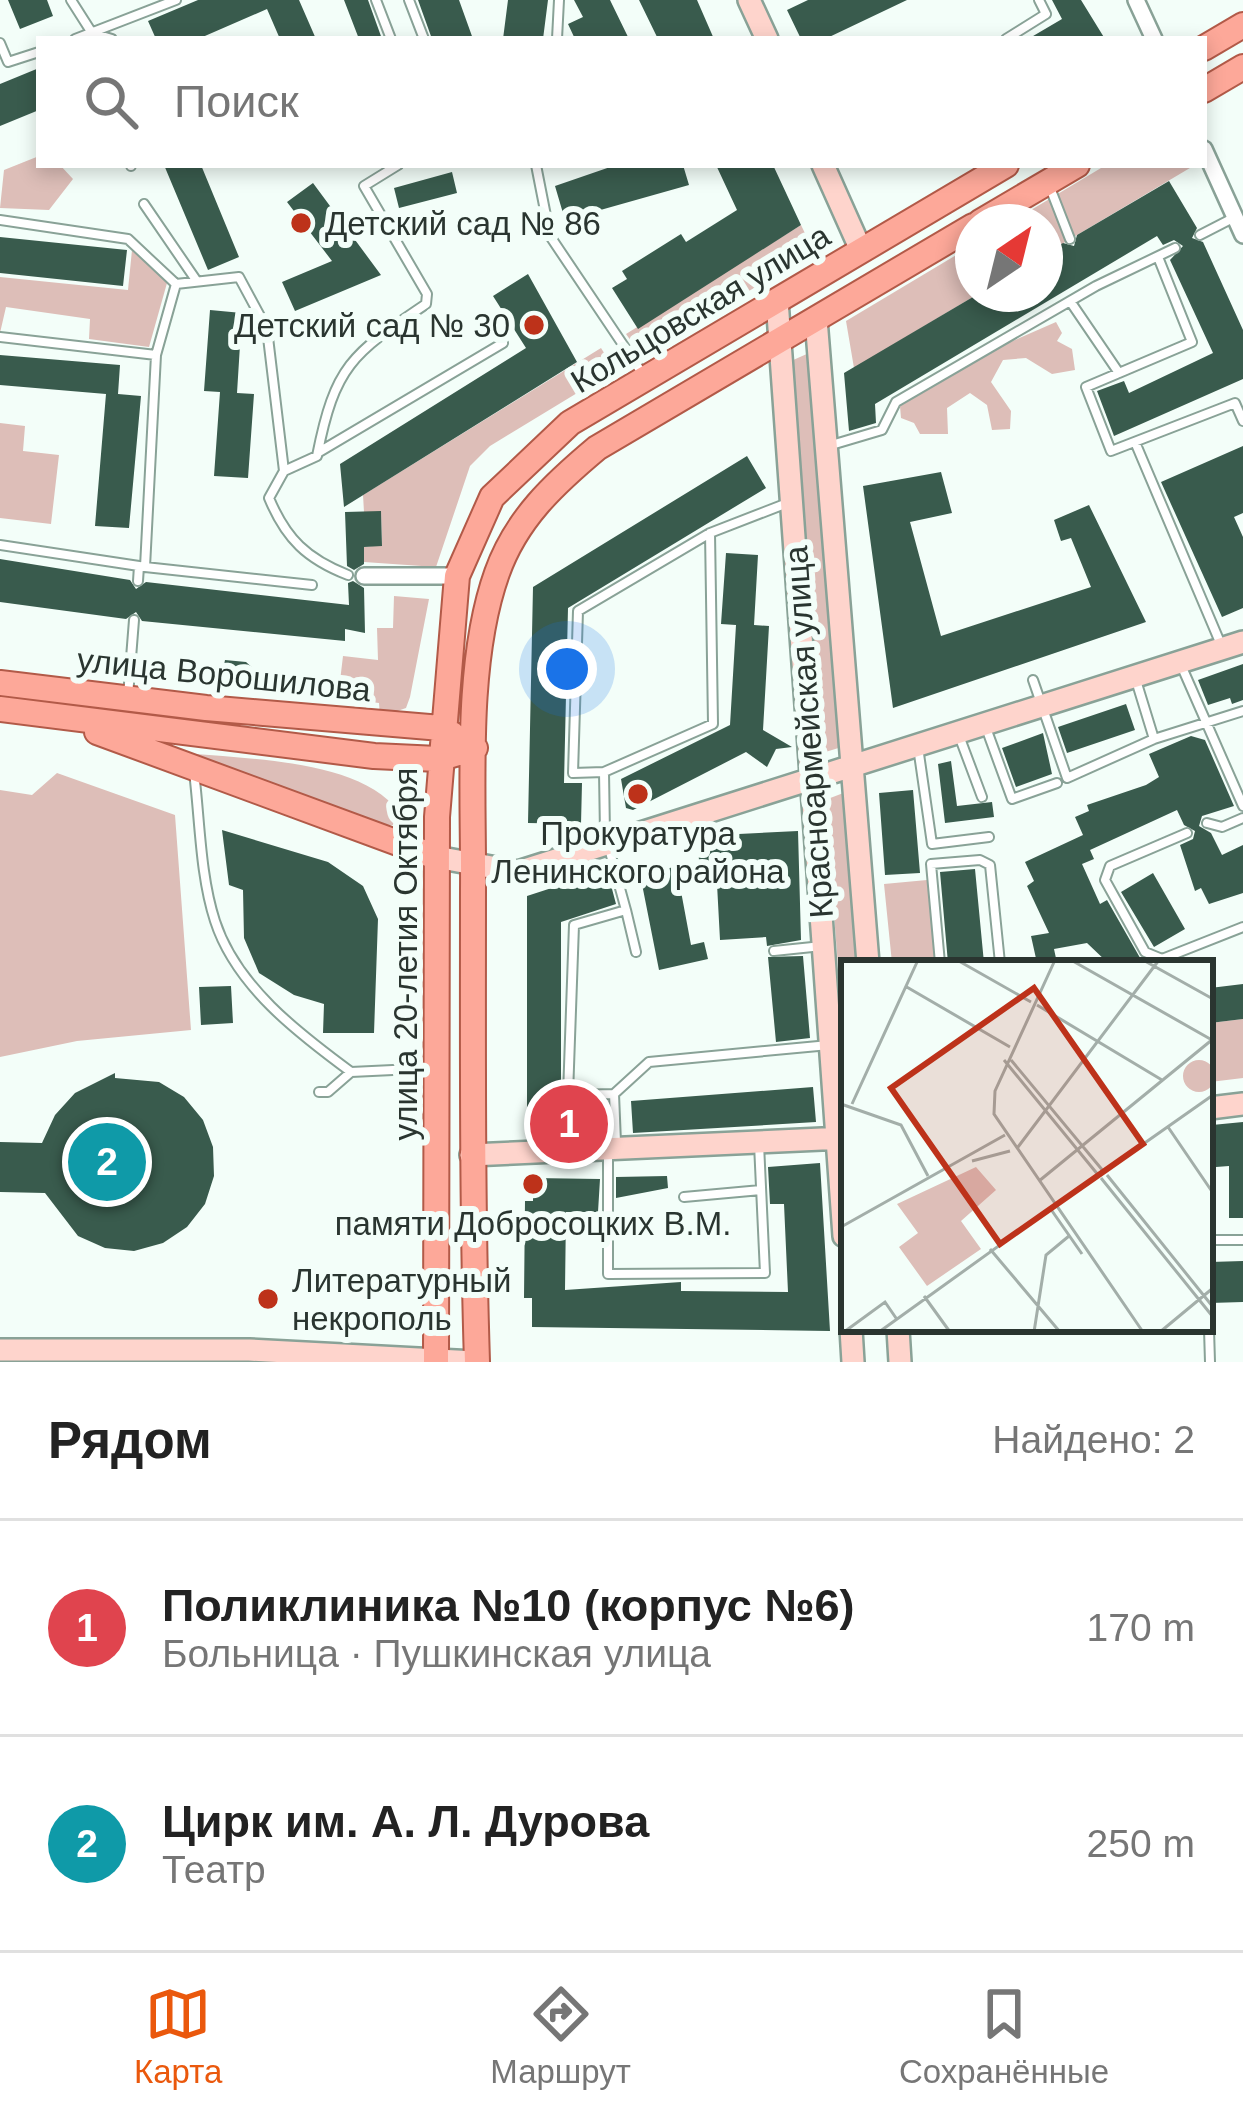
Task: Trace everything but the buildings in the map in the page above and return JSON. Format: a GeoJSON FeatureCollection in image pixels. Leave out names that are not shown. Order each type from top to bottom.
{"type":"FeatureCollection","features":[{"type":"Feature","properties":{"kind":"main road"},"geometry":{"type":"LineString","coordinates":[[1207,46],[1243,26]]}},
{"type":"Feature","properties":{"kind":"main road"},"geometry":{"type":"LineString","coordinates":[[1207,88],[1243,67]]}},
{"type":"Feature","properties":{"kind":"main road","name":"Кольцовская улица"},"geometry":{"type":"LineString","coordinates":[[467,549],[492,497],[531,454],[570,423],[1001,168]]}},
{"type":"Feature","properties":{"kind":"main road","name":"Кольцовская улица"},"geometry":{"type":"LineString","coordinates":[[1011,204],[1072,168]]}},
{"type":"Feature","properties":{"kind":"main road","name":"Кольцовская улица"},"geometry":{"type":"LineString","coordinates":[[488,608],[513,532],[560,479],[597,448],[955,237]]}},
{"type":"Feature","properties":{"kind":"main road","name":"улица 20-летия Октября"},"geometry":{"type":"LineString","coordinates":[[437,1361],[438,759],[457,576],[467,549]]}},
{"type":"Feature","properties":{"kind":"main road","name":"улица 20-летия Октября"},"geometry":{"type":"LineString","coordinates":[[476,1362],[471,1155],[473,861],[475,748],[488,608]]}},
{"type":"Feature","properties":{"kind":"main road","name":"улица Ворошилова"},"geometry":{"type":"LineString","coordinates":[[0,682],[128,699],[441,728]]}},
{"type":"Feature","properties":{"kind":"main road","name":"улица Ворошилова"},"geometry":{"type":"LineString","coordinates":[[0,709],[438,759]]}},
{"type":"Feature","properties":{"kind":"main road"},"geometry":{"type":"LineString","coordinates":[[56,717],[436,857]]}},
{"type":"Feature","properties":{"kind":"main road"},"geometry":{"type":"LineString","coordinates":[[441,728],[475,748]]}},
{"type":"Feature","properties":{"kind":"main road"},"geometry":{"type":"LineString","coordinates":[[438,759],[475,748]]}},
{"type":"Feature","properties":{"kind":"street"},"geometry":{"type":"LineString","coordinates":[[749,0],[766,36]]}},
{"type":"Feature","properties":{"kind":"street"},"geometry":{"type":"LineString","coordinates":[[1136,0],[1153,36]]}},
{"type":"Feature","properties":{"kind":"street"},"geometry":{"type":"LineString","coordinates":[[1207,156],[1243,236]]}},
{"type":"Feature","properties":{"kind":"street"},"geometry":{"type":"LineString","coordinates":[[824,168],[861,250]]}},
{"type":"Feature","properties":{"kind":"street","name":"Красноармейская улица"},"geometry":{"type":"LineString","coordinates":[[777,300],[840,1138]]}},
{"type":"Feature","properties":{"kind":"street","name":"Красноармейская улица"},"geometry":{"type":"LineString","coordinates":[[816,319],[868,960]]}},
{"type":"Feature","properties":{"kind":"street"},"geometry":{"type":"LineString","coordinates":[[356,576],[457,576]]}},
{"type":"Feature","properties":{"kind":"street"},"geometry":{"type":"LineString","coordinates":[[436,857],[518,872],[610,847],[811,777],[1233,645]]}},
{"type":"Feature","properties":{"kind":"street"},"geometry":{"type":"LineString","coordinates":[[1213,1108],[1243,1104]]}},
{"type":"Feature","properties":{"kind":"street"},"geometry":{"type":"LineString","coordinates":[[471,1155],[840,1138]]}},
{"type":"Feature","properties":{"kind":"street"},"geometry":{"type":"LineString","coordinates":[[851,1332],[853,1362]]}},
{"type":"Feature","properties":{"kind":"street"},"geometry":{"type":"LineString","coordinates":[[898,1332],[900,1362]]}},
{"type":"Feature","properties":{"kind":"street"},"geometry":{"type":"LineString","coordinates":[[0,1351],[476,1362]]}},
{"type":"Feature","properties":{"kind":"lane"},"geometry":{"type":"LineString","coordinates":[[71,0],[92,33],[102,36]]}},
{"type":"Feature","properties":{"kind":"lane"},"geometry":{"type":"LineString","coordinates":[[84,36],[176,0]]}},
{"type":"Feature","properties":{"kind":"lane"},"geometry":{"type":"LineString","coordinates":[[376,0],[390,36]]}},
{"type":"Feature","properties":{"kind":"lane"},"geometry":{"type":"LineString","coordinates":[[409,0],[423,36]]}},
{"type":"Feature","properties":{"kind":"lane"},"geometry":{"type":"LineString","coordinates":[[557,36],[560,0]]}},
{"type":"Feature","properties":{"kind":"lane"},"geometry":{"type":"LineString","coordinates":[[1011,36],[1046,14],[1039,0]]}},
{"type":"Feature","properties":{"kind":"lane"},"geometry":{"type":"LineString","coordinates":[[0,43],[8,62],[36,53]]}},
{"type":"Feature","properties":{"kind":"lane"},"geometry":{"type":"LineString","coordinates":[[317,453],[330,394],[359,349],[426,304],[427,294],[364,186],[393,168]]}},
{"type":"Feature","properties":{"kind":"lane"},"geometry":{"type":"LineString","coordinates":[[537,168],[550,236],[644,378]]}},
{"type":"Feature","properties":{"kind":"lane"},"geometry":{"type":"LineString","coordinates":[[1048,182],[1070,239]]}},
{"type":"Feature","properties":{"kind":"lane"},"geometry":{"type":"LineString","coordinates":[[145,204],[196,280]]}},
{"type":"Feature","properties":{"kind":"lane"},"geometry":{"type":"LineString","coordinates":[[1200,235],[1235,217]]}},
{"type":"Feature","properties":{"kind":"lane"},"geometry":{"type":"LineString","coordinates":[[0,220],[128,239],[176,284]]}},
{"type":"Feature","properties":{"kind":"lane"},"geometry":{"type":"LineString","coordinates":[[826,446],[882,430],[896,402],[1096,286],[1175,248]]}},
{"type":"Feature","properties":{"kind":"lane"},"geometry":{"type":"LineString","coordinates":[[1159,256],[1192,342],[1086,387],[1111,452],[1235,403],[1243,421]]}},
{"type":"Feature","properties":{"kind":"lane"},"geometry":{"type":"LineString","coordinates":[[1090,276],[1096,286]]}},
{"type":"Feature","properties":{"kind":"lane"},"geometry":{"type":"LineString","coordinates":[[176,284],[238,278],[267,329],[284,471]]}},
{"type":"Feature","properties":{"kind":"lane"},"geometry":{"type":"LineString","coordinates":[[138,581],[156,355],[176,284]]}},
{"type":"Feature","properties":{"kind":"lane"},"geometry":{"type":"LineString","coordinates":[[1070,301],[1119,373]]}},
{"type":"Feature","properties":{"kind":"lane"},"geometry":{"type":"LineString","coordinates":[[0,337],[156,355]]}},
{"type":"Feature","properties":{"kind":"lane"},"geometry":{"type":"LineString","coordinates":[[356,576],[316,563],[279,523],[269,498],[284,471],[503,343]]}},
{"type":"Feature","properties":{"kind":"lane"},"geometry":{"type":"LineString","coordinates":[[1135,442],[1233,645]]}},
{"type":"Feature","properties":{"kind":"lane"},"geometry":{"type":"LineString","coordinates":[[710,533],[713,724],[604,772],[573,773],[578,611],[710,533],[791,502]]}},
{"type":"Feature","properties":{"kind":"lane"},"geometry":{"type":"LineString","coordinates":[[0,545],[313,584]]}},
{"type":"Feature","properties":{"kind":"lane"},"geometry":{"type":"LineString","coordinates":[[128,699],[134,620]]}},
{"type":"Feature","properties":{"kind":"lane"},"geometry":{"type":"LineString","coordinates":[[1180,662],[1243,806]]}},
{"type":"Feature","properties":{"kind":"lane"},"geometry":{"type":"LineString","coordinates":[[1135,676],[1154,739]]}},
{"type":"Feature","properties":{"kind":"lane"},"geometry":{"type":"LineString","coordinates":[[1033,680],[1067,778],[1154,739],[1243,711]]}},
{"type":"Feature","properties":{"kind":"lane"},"geometry":{"type":"LineString","coordinates":[[985,723],[1012,799],[1057,783]]}},
{"type":"Feature","properties":{"kind":"lane"},"geometry":{"type":"LineString","coordinates":[[957,732],[982,797]]}},
{"type":"Feature","properties":{"kind":"lane"},"geometry":{"type":"LineString","coordinates":[[918,745],[932,844],[989,837]]}},
{"type":"Feature","properties":{"kind":"lane"},"geometry":{"type":"LineString","coordinates":[[193,768],[214,919],[236,967],[284,1017],[351,1072]]}},
{"type":"Feature","properties":{"kind":"lane"},"geometry":{"type":"LineString","coordinates":[[604,772],[610,847],[636,952]]}},
{"type":"Feature","properties":{"kind":"lane"},"geometry":{"type":"LineString","coordinates":[[1207,823],[1222,826],[1243,818]]}},
{"type":"Feature","properties":{"kind":"lane"},"geometry":{"type":"LineString","coordinates":[[1187,833],[1110,866],[1105,880],[1145,952],[1162,959],[1243,927]]}},
{"type":"Feature","properties":{"kind":"lane"},"geometry":{"type":"LineString","coordinates":[[940,960],[931,864],[980,860],[991,865],[1000,960]]}},
{"type":"Feature","properties":{"kind":"lane"},"geometry":{"type":"LineString","coordinates":[[626,910],[574,925],[568,1095],[614,1094],[649,1062],[830,1045]]}},
{"type":"Feature","properties":{"kind":"lane"},"geometry":{"type":"LineString","coordinates":[[774,951],[824,946]]}},
{"type":"Feature","properties":{"kind":"lane"},"geometry":{"type":"LineString","coordinates":[[320,1092],[328,1092],[351,1072],[436,1067]]}},
{"type":"Feature","properties":{"kind":"lane"},"geometry":{"type":"LineString","coordinates":[[614,1094],[608,1274],[765,1273],[759,1143]]}},
{"type":"Feature","properties":{"kind":"lane"},"geometry":{"type":"LineString","coordinates":[[684,1197],[761,1190]]}},
{"type":"Feature","properties":{"kind":"lane"},"geometry":{"type":"LineString","coordinates":[[1209,1332],[1210,1362]]}},
{"type":"Feature","properties":{"kind":"shaded area"},"geometry":{"type":"Polygon","coordinates":[[[36,157],[36,168],[63,168],[73,179],[49,210],[0,208],[4,170],[36,157]]]}},
{"type":"Feature","properties":{"kind":"shaded area"},"geometry":{"type":"Polygon","coordinates":[[[1101,168],[1190,168],[1063,243],[1063,204],[1041,204],[1101,168]]]}},
{"type":"Feature","properties":{"kind":"shaded area"},"geometry":{"type":"Polygon","coordinates":[[[801,225],[814,252],[667,340],[662,336],[641,355],[626,334],[801,225]]]}},
{"type":"Feature","properties":{"kind":"shaded area"},"geometry":{"type":"Polygon","coordinates":[[[132,250],[167,283],[149,347],[89,339],[90,319],[6,307],[0,333],[0,277],[128,290],[132,250]]]}},
{"type":"Feature","properties":{"kind":"shaded area"},"geometry":{"type":"Polygon","coordinates":[[[955,256],[955,308],[854,368],[846,321],[955,256]]]}},
{"type":"Feature","properties":{"kind":"shaded area"},"geometry":{"type":"Polygon","coordinates":[[[1056,322],[1062,333],[1057,341],[1072,349],[1075,370],[1052,374],[1026,358],[1003,360],[991,382],[1011,411],[1010,429],[992,430],[987,405],[970,393],[947,408],[948,434],[920,434],[914,423],[901,418],[900,406],[1008,343],[1056,322]]]}},
{"type":"Feature","properties":{"kind":"shaded area"},"geometry":{"type":"Polygon","coordinates":[[[601,348],[615,370],[490,446],[470,466],[436,567],[364,562],[364,547],[382,545],[381,512],[364,512],[363,495],[601,348]]]}},
{"type":"Feature","properties":{"kind":"shaded area"},"geometry":{"type":"Polygon","coordinates":[[[809,353],[845,746],[819,754],[791,361],[809,353]]]}},
{"type":"Feature","properties":{"kind":"shaded area"},"geometry":{"type":"Polygon","coordinates":[[[0,423],[25,426],[23,451],[59,455],[51,524],[0,518],[0,423]]]}},
{"type":"Feature","properties":{"kind":"shaded area"},"geometry":{"type":"Polygon","coordinates":[[[394,596],[429,599],[406,708],[380,717],[379,703],[338,698],[343,656],[378,660],[377,628],[393,628],[394,596]]]}},
{"type":"Feature","properties":{"kind":"shaded area"},"geometry":{"type":"Polygon","coordinates":[[[176,752],[270,760],[338,774],[368,786],[391,803],[406,826],[374,824],[176,752]]]}},
{"type":"Feature","properties":{"kind":"shaded area"},"geometry":{"type":"Polygon","coordinates":[[[57,773],[175,815],[191,1030],[77,1041],[0,1057],[0,790],[32,795],[57,773]]]}},
{"type":"Feature","properties":{"kind":"shaded area"},"geometry":{"type":"Polygon","coordinates":[[[846,792],[860,960],[841,960],[841,1004],[825,800],[846,792]]]}},
{"type":"Feature","properties":{"kind":"shaded area"},"geometry":{"type":"Polygon","coordinates":[[[927,880],[935,960],[892,960],[884,884],[927,880]]]}},
{"type":"Feature","properties":{"kind":"shaded area"},"geometry":{"type":"Polygon","coordinates":[[[1243,1019],[1243,1078],[1213,1082],[1213,1023],[1243,1019]]]}},
{"type":"Feature","properties":{"kind":"place","name":"Детский сад № 86"},"geometry":{"type":"Point","coordinates":[301,223]}},
{"type":"Feature","properties":{"kind":"place","name":"Детский сад № 30"},"geometry":{"type":"Point","coordinates":[534,325]}},
{"type":"Feature","properties":{"kind":"place","name":"Прокуратура Ленинского района"},"geometry":{"type":"Point","coordinates":[638,794]}},
{"type":"Feature","properties":{"kind":"place","name":"Поликлиника №10 (корпус №6)"},"geometry":{"type":"Point","coordinates":[569,1124]}},
{"type":"Feature","properties":{"kind":"place","name":"Цирк им. А. Л. Дурова"},"geometry":{"type":"Point","coordinates":[107,1162]}},
{"type":"Feature","properties":{"kind":"place","name":"памяти Добросоцких В.М."},"geometry":{"type":"Point","coordinates":[533,1184]}},
{"type":"Feature","properties":{"kind":"place","name":"Литературный некрополь"},"geometry":{"type":"Point","coordinates":[268,1299]}}]}
